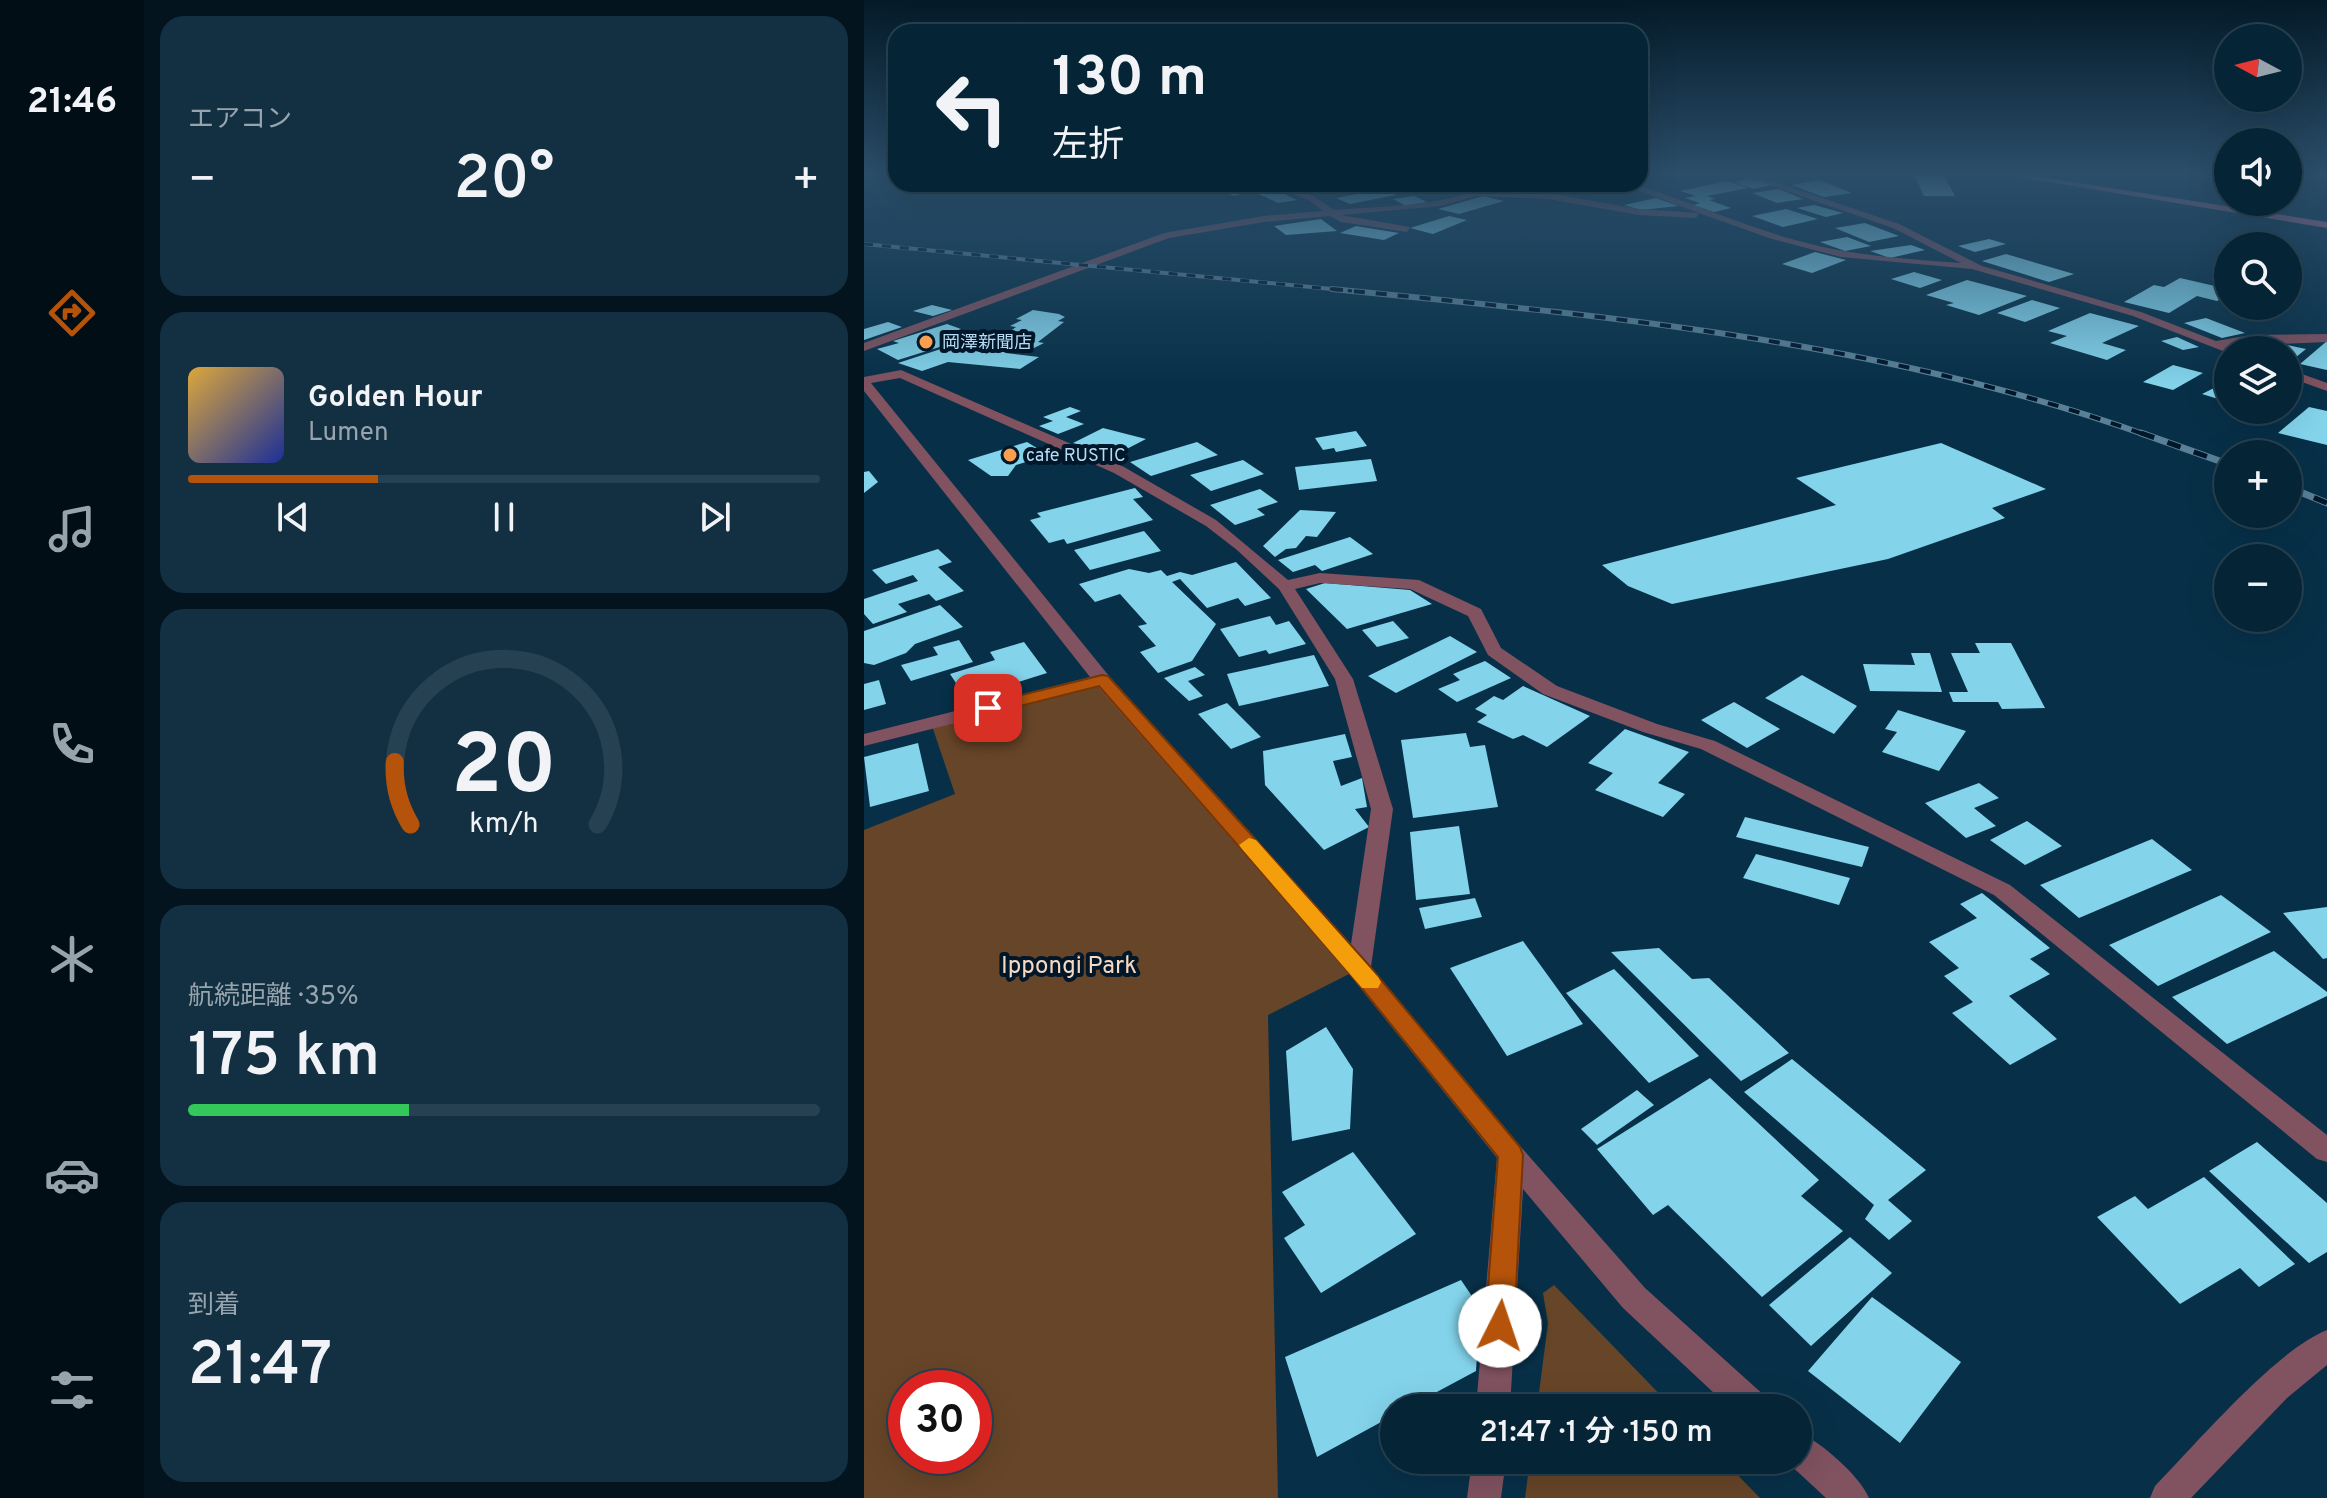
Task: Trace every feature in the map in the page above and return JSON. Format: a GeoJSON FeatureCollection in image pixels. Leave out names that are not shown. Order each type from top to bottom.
{"type":"FeatureCollection","features":[{"type":"Feature","properties":{"kind":"street"},"geometry":{"type":"LineString","coordinates":[[864,347],[1140,245]]}},
{"type":"Feature","properties":{"kind":"street"},"geometry":{"type":"LineString","coordinates":[[1805,245],[1824,251],[1890,261],[1978,268]]}},
{"type":"Feature","properties":{"kind":"street"},"geometry":{"type":"LineString","coordinates":[[1933,245],[1978,268],[2137,314],[2214,343]]}},
{"type":"Feature","properties":{"kind":"street"},"geometry":{"type":"LineString","coordinates":[[2302,338],[2327,338]]}},
{"type":"Feature","properties":{"kind":"street"},"geometry":{"type":"LineString","coordinates":[[1359,969],[1382,809],[1344,679],[1285,586],[1243,547],[1211,523],[1119,470],[901,374],[864,382],[1102,680],[1359,969],[1511,1155],[1634,1298],[1739,1394]]}},
{"type":"Feature","properties":{"kind":"street"},"geometry":{"type":"LineString","coordinates":[[2302,378],[2327,387]]}},
{"type":"Feature","properties":{"kind":"street"},"geometry":{"type":"LineString","coordinates":[[1285,586],[1320,578],[1413,584],[1475,613],[1494,651],[1550,690],[1650,728],[1708,745],[2002,890],[2327,1151]]}},
{"type":"Feature","properties":{"kind":"street"},"geometry":{"type":"LineString","coordinates":[[864,740],[1102,680]]}},
{"type":"Feature","properties":{"kind":"street"},"geometry":{"type":"LineString","coordinates":[[1494,1394],[1511,1155]]}},
{"type":"Feature","properties":{"kind":"street"},"geometry":{"type":"LineString","coordinates":[[2167,1498],[2275,1387],[2327,1345]]}},
{"type":"Feature","properties":{"kind":"street"},"geometry":{"type":"LineString","coordinates":[[1812,1462],[1852,1498]]}},
{"type":"Feature","properties":{"kind":"street"},"geometry":{"type":"LineString","coordinates":[[1484,1498],[1487,1474]]}},
{"type":"Feature","properties":{"kind":"green space","name":"Ippongi Park"},"geometry":{"type":"Polygon","coordinates":[[[1102,680],[1359,969],[1268,1015],[1278,1498],[864,1498],[864,830],[955,794],[931,723],[1102,680]]]}},
{"type":"Feature","properties":{"kind":"green space"},"geometry":{"type":"Polygon","coordinates":[[[1554,1285],[1659,1394],[1539,1394],[1548,1323],[1543,1293],[1554,1285]]]}},
{"type":"Feature","properties":{"kind":"green space"},"geometry":{"type":"Polygon","coordinates":[[[1528,1474],[1737,1474],[1760,1498],[1525,1498],[1528,1474]]]}},
{"type":"Feature","properties":{"kind":"building"},"geometry":{"type":"Polygon","coordinates":[[[1828,245],[1871,246],[1845,251],[1828,245]]]}},
{"type":"Feature","properties":{"kind":"building"},"geometry":{"type":"Polygon","coordinates":[[[1911,245],[1925,250],[1890,258],[1870,251],[1911,245]]]}},
{"type":"Feature","properties":{"kind":"building"},"geometry":{"type":"Polygon","coordinates":[[[1963,245],[2002,245],[1975,252],[1958,246],[1963,245]]]}},
{"type":"Feature","properties":{"kind":"building"},"geometry":{"type":"Polygon","coordinates":[[[1815,252],[1846,260],[1812,273],[1782,264],[1815,252]]]}},
{"type":"Feature","properties":{"kind":"building"},"geometry":{"type":"Polygon","coordinates":[[[2006,254],[2074,274],[2049,282],[1982,261],[2006,254]]]}},
{"type":"Feature","properties":{"kind":"building"},"geometry":{"type":"Polygon","coordinates":[[[1914,272],[1942,280],[1920,288],[1891,279],[1914,272]]]}},
{"type":"Feature","properties":{"kind":"building"},"geometry":{"type":"Polygon","coordinates":[[[2180,278],[2214,286],[2214,300],[2197,296],[2169,313],[2124,302],[2154,285],[2164,287],[2180,278]]]}},
{"type":"Feature","properties":{"kind":"building"},"geometry":{"type":"Polygon","coordinates":[[[1967,280],[2027,296],[1979,315],[1946,305],[1954,303],[1926,295],[1967,280]]]}},
{"type":"Feature","properties":{"kind":"building"},"geometry":{"type":"Polygon","coordinates":[[[2032,300],[2060,308],[2025,322],[1997,313],[2032,300]]]}},
{"type":"Feature","properties":{"kind":"building"},"geometry":{"type":"Polygon","coordinates":[[[932,305],[952,310],[933,316],[913,311],[932,305]]]}},
{"type":"Feature","properties":{"kind":"building"},"geometry":{"type":"Polygon","coordinates":[[[1033,310],[1059,314],[1065,317],[1058,321],[1064,322],[1038,342],[1044,343],[1030,350],[995,345],[1005,340],[1000,339],[1016,327],[1010,326],[1022,320],[1016,319],[1033,310]]]}},
{"type":"Feature","properties":{"kind":"building"},"geometry":{"type":"Polygon","coordinates":[[[2090,313],[2139,326],[2102,343],[2126,350],[2107,360],[2050,343],[2067,336],[2048,331],[2090,313]]]}},
{"type":"Feature","properties":{"kind":"building"},"geometry":{"type":"Polygon","coordinates":[[[2206,318],[2245,333],[2217,336],[2184,323],[2206,318]]]}},
{"type":"Feature","properties":{"kind":"building"},"geometry":{"type":"Polygon","coordinates":[[[888,322],[902,327],[864,340],[864,329],[888,322]]]}},
{"type":"Feature","properties":{"kind":"building","name":"岡澤新聞店"},"geometry":{"type":"Polygon","coordinates":[[[947,324],[961,329],[950,333],[962,340],[898,360],[877,349],[899,343],[893,341],[947,324]]]}},
{"type":"Feature","properties":{"kind":"building"},"geometry":{"type":"Polygon","coordinates":[[[2177,337],[2199,347],[2183,350],[2161,341],[2177,337]]]}},
{"type":"Feature","properties":{"kind":"building"},"geometry":{"type":"Polygon","coordinates":[[[2327,341],[2327,370],[2302,362],[2327,341]]]}},
{"type":"Feature","properties":{"kind":"building"},"geometry":{"type":"Polygon","coordinates":[[[953,345],[1011,350],[1006,353],[1039,357],[1020,369],[948,362],[922,371],[898,363],[953,345]]]}},
{"type":"Feature","properties":{"kind":"building"},"geometry":{"type":"Polygon","coordinates":[[[2173,365],[2203,373],[2173,390],[2143,382],[2173,365]]]}},
{"type":"Feature","properties":{"kind":"building"},"geometry":{"type":"Polygon","coordinates":[[[2214,388],[2214,398],[2202,394],[2214,388]]]}},
{"type":"Feature","properties":{"kind":"building"},"geometry":{"type":"Polygon","coordinates":[[[1070,407],[1081,411],[1066,417],[1084,424],[1058,434],[1039,426],[1053,421],[1043,417],[1070,407]]]}},
{"type":"Feature","properties":{"kind":"building"},"geometry":{"type":"Polygon","coordinates":[[[2309,407],[2327,411],[2327,445],[2278,433],[2289,424],[2302,424],[2302,413],[2309,407]]]}},
{"type":"Feature","properties":{"kind":"building"},"geometry":{"type":"Polygon","coordinates":[[[1103,428],[1146,439],[1117,454],[1073,443],[1103,428]]]}},
{"type":"Feature","properties":{"kind":"building"},"geometry":{"type":"Polygon","coordinates":[[[1356,431],[1367,446],[1336,452],[1334,448],[1323,450],[1315,438],[1356,431]]]}},
{"type":"Feature","properties":{"kind":"building","name":"cafe RUSTIC"},"geometry":{"type":"Polygon","coordinates":[[[1027,442],[1040,450],[1026,462],[1016,465],[1008,476],[991,476],[968,460],[1027,442]]]}},
{"type":"Feature","properties":{"kind":"building"},"geometry":{"type":"Polygon","coordinates":[[[1197,442],[1218,455],[1151,476],[1130,462],[1197,442]]]}},
{"type":"Feature","properties":{"kind":"building"},"geometry":{"type":"Polygon","coordinates":[[[1941,443],[2046,489],[1992,508],[2005,518],[1888,559],[1672,604],[1628,586],[1602,565],[1836,505],[1796,478],[1941,443]]]}},
{"type":"Feature","properties":{"kind":"building"},"geometry":{"type":"Polygon","coordinates":[[[1371,459],[1377,481],[1299,490],[1295,467],[1371,459]]]}},
{"type":"Feature","properties":{"kind":"building"},"geometry":{"type":"Polygon","coordinates":[[[1243,460],[1264,474],[1211,491],[1190,475],[1243,460]]]}},
{"type":"Feature","properties":{"kind":"building"},"geometry":{"type":"Polygon","coordinates":[[[869,471],[878,482],[864,493],[864,472],[869,471]]]}},
{"type":"Feature","properties":{"kind":"building"},"geometry":{"type":"Polygon","coordinates":[[[1135,488],[1143,497],[1133,499],[1153,520],[1067,544],[1064,539],[1049,543],[1030,520],[1041,517],[1037,513],[1135,488]]]}},
{"type":"Feature","properties":{"kind":"building"},"geometry":{"type":"Polygon","coordinates":[[[1260,489],[1278,502],[1257,509],[1265,515],[1235,525],[1210,505],[1260,489]]]}},
{"type":"Feature","properties":{"kind":"building"},"geometry":{"type":"Polygon","coordinates":[[[1300,510],[1336,512],[1317,537],[1306,536],[1296,548],[1286,549],[1275,557],[1263,546],[1300,510]]]}},
{"type":"Feature","properties":{"kind":"building"},"geometry":{"type":"Polygon","coordinates":[[[1144,531],[1161,551],[1090,570],[1074,550],[1144,531]]]}},
{"type":"Feature","properties":{"kind":"building"},"geometry":{"type":"Polygon","coordinates":[[[1350,537],[1373,554],[1322,571],[1315,565],[1293,572],[1278,560],[1350,537]]]}},
{"type":"Feature","properties":{"kind":"building"},"geometry":{"type":"Polygon","coordinates":[[[938,549],[952,562],[938,567],[964,591],[936,601],[929,594],[898,604],[907,612],[873,624],[864,614],[864,599],[918,581],[913,575],[886,584],[872,570],[938,549]]]}},
{"type":"Feature","properties":{"kind":"building"},"geometry":{"type":"Polygon","coordinates":[[[1236,562],[1271,598],[1245,606],[1238,598],[1207,608],[1180,579],[1172,582],[1216,624],[1192,661],[1158,673],[1140,652],[1156,646],[1138,626],[1147,624],[1120,594],[1095,602],[1079,584],[1129,569],[1149,573],[1161,570],[1167,576],[1180,572],[1192,575],[1236,562]]]}},
{"type":"Feature","properties":{"kind":"building"},"geometry":{"type":"Polygon","coordinates":[[[1325,583],[1410,590],[1432,604],[1347,629],[1306,589],[1325,583]]]}},
{"type":"Feature","properties":{"kind":"building"},"geometry":{"type":"Polygon","coordinates":[[[940,605],[963,627],[915,644],[906,653],[874,665],[864,663],[864,631],[940,605]]]}},
{"type":"Feature","properties":{"kind":"building"},"geometry":{"type":"Polygon","coordinates":[[[1270,616],[1276,625],[1289,621],[1306,644],[1269,654],[1266,650],[1239,657],[1220,629],[1270,616]]]}},
{"type":"Feature","properties":{"kind":"building"},"geometry":{"type":"Polygon","coordinates":[[[1393,621],[1409,638],[1377,647],[1362,630],[1393,621]]]}},
{"type":"Feature","properties":{"kind":"building"},"geometry":{"type":"Polygon","coordinates":[[[1450,636],[1477,652],[1396,693],[1368,676],[1450,636]]]}},
{"type":"Feature","properties":{"kind":"building"},"geometry":{"type":"Polygon","coordinates":[[[959,640],[973,662],[911,681],[901,665],[938,655],[933,647],[959,640]]]}},
{"type":"Feature","properties":{"kind":"building"},"geometry":{"type":"Polygon","coordinates":[[[1024,642],[1047,673],[990,691],[980,675],[956,683],[950,674],[995,660],[990,652],[1024,642]]]}},
{"type":"Feature","properties":{"kind":"building"},"geometry":{"type":"Polygon","coordinates":[[[1975,643],[2011,643],[2045,708],[2002,709],[1998,702],[1953,702],[1949,692],[1968,692],[1951,653],[1980,653],[1975,643]]]}},
{"type":"Feature","properties":{"kind":"building"},"geometry":{"type":"Polygon","coordinates":[[[1911,653],[1930,653],[1942,692],[1870,691],[1863,664],[1915,665],[1911,653]]]}},
{"type":"Feature","properties":{"kind":"building"},"geometry":{"type":"Polygon","coordinates":[[[1314,655],[1329,686],[1239,706],[1227,674],[1314,655]]]}},
{"type":"Feature","properties":{"kind":"building"},"geometry":{"type":"Polygon","coordinates":[[[1485,661],[1511,678],[1457,702],[1438,689],[1460,680],[1453,674],[1485,661]]]}},
{"type":"Feature","properties":{"kind":"building"},"geometry":{"type":"Polygon","coordinates":[[[1195,667],[1205,675],[1188,681],[1203,696],[1189,701],[1164,678],[1195,667]]]}},
{"type":"Feature","properties":{"kind":"building"},"geometry":{"type":"Polygon","coordinates":[[[1802,675],[1857,706],[1834,734],[1765,698],[1802,675]]]}},
{"type":"Feature","properties":{"kind":"building"},"geometry":{"type":"Polygon","coordinates":[[[879,680],[886,704],[864,710],[864,684],[879,680]]]}},
{"type":"Feature","properties":{"kind":"building"},"geometry":{"type":"Polygon","coordinates":[[[1523,686],[1590,716],[1547,747],[1523,735],[1513,739],[1477,722],[1487,715],[1475,709],[1494,696],[1503,700],[1523,686]]]}},
{"type":"Feature","properties":{"kind":"building"},"geometry":{"type":"Polygon","coordinates":[[[1734,702],[1780,729],[1747,748],[1701,720],[1734,702]]]}},
{"type":"Feature","properties":{"kind":"building"},"geometry":{"type":"Polygon","coordinates":[[[1227,703],[1261,737],[1231,749],[1198,714],[1227,703]]]}},
{"type":"Feature","properties":{"kind":"building"},"geometry":{"type":"Polygon","coordinates":[[[1898,710],[1966,731],[1939,771],[1882,752],[1897,732],[1885,729],[1898,710]]]}},
{"type":"Feature","properties":{"kind":"building"},"geometry":{"type":"Polygon","coordinates":[[[1625,729],[1689,752],[1658,783],[1685,794],[1663,817],[1595,790],[1613,773],[1588,763],[1625,729]]]}},
{"type":"Feature","properties":{"kind":"building"},"geometry":{"type":"Polygon","coordinates":[[[1466,733],[1470,747],[1485,745],[1498,807],[1413,818],[1401,740],[1466,733]]]}},
{"type":"Feature","properties":{"kind":"building"},"geometry":{"type":"Polygon","coordinates":[[[1345,734],[1352,757],[1333,761],[1341,786],[1362,778],[1367,807],[1355,809],[1369,827],[1324,850],[1265,785],[1263,751],[1345,734]]]}},
{"type":"Feature","properties":{"kind":"building"},"geometry":{"type":"Polygon","coordinates":[[[918,743],[929,791],[870,807],[864,757],[918,743]]]}},
{"type":"Feature","properties":{"kind":"building"},"geometry":{"type":"Polygon","coordinates":[[[1979,783],[1999,798],[1974,808],[1996,826],[1966,838],[1925,803],[1979,783]]]}},
{"type":"Feature","properties":{"kind":"building"},"geometry":{"type":"Polygon","coordinates":[[[1745,817],[1869,847],[1862,867],[1736,837],[1745,817]]]}},
{"type":"Feature","properties":{"kind":"building"},"geometry":{"type":"Polygon","coordinates":[[[2027,821],[2062,846],[2025,865],[1990,840],[2027,821]]]}},
{"type":"Feature","properties":{"kind":"building"},"geometry":{"type":"Polygon","coordinates":[[[1459,826],[1470,894],[1416,900],[1410,832],[1459,826]]]}},
{"type":"Feature","properties":{"kind":"building"},"geometry":{"type":"Polygon","coordinates":[[[2152,839],[2192,870],[2079,918],[2040,885],[2152,839]]]}},
{"type":"Feature","properties":{"kind":"building"},"geometry":{"type":"Polygon","coordinates":[[[1756,854],[1850,878],[1839,905],[1743,878],[1756,854]]]}},
{"type":"Feature","properties":{"kind":"building"},"geometry":{"type":"Polygon","coordinates":[[[1982,893],[2050,948],[2030,959],[2050,974],[2009,996],[2057,1039],[2010,1065],[1952,1013],[1973,1002],[1944,976],[1959,968],[1929,942],[1977,918],[1960,904],[1982,893]]]}},
{"type":"Feature","properties":{"kind":"building"},"geometry":{"type":"Polygon","coordinates":[[[2221,895],[2271,932],[2158,986],[2109,945],[2221,895]]]}},
{"type":"Feature","properties":{"kind":"building"},"geometry":{"type":"Polygon","coordinates":[[[1475,898],[1482,917],[1425,929],[1419,908],[1475,898]]]}},
{"type":"Feature","properties":{"kind":"building"},"geometry":{"type":"Polygon","coordinates":[[[2327,907],[2327,958],[2323,959],[2283,913],[2327,907]]]}},
{"type":"Feature","properties":{"kind":"building"},"geometry":{"type":"Polygon","coordinates":[[[1523,941],[1583,1024],[1507,1056],[1450,968],[1523,941]]]}},
{"type":"Feature","properties":{"kind":"building"},"geometry":{"type":"Polygon","coordinates":[[[1659,948],[1692,979],[1709,978],[1789,1053],[1741,1081],[1611,952],[1659,948]]]}},
{"type":"Feature","properties":{"kind":"building"},"geometry":{"type":"Polygon","coordinates":[[[2274,951],[2327,992],[2327,996],[2227,1044],[2172,997],[2274,951]]]}},
{"type":"Feature","properties":{"kind":"building"},"geometry":{"type":"Polygon","coordinates":[[[1614,969],[1699,1056],[1649,1083],[1566,993],[1614,969]]]}},
{"type":"Feature","properties":{"kind":"building"},"geometry":{"type":"Polygon","coordinates":[[[1326,1027],[1353,1069],[1350,1129],[1292,1141],[1286,1051],[1326,1027]]]}},
{"type":"Feature","properties":{"kind":"building"},"geometry":{"type":"Polygon","coordinates":[[[1792,1059],[1926,1170],[1888,1200],[1912,1221],[1889,1240],[1865,1219],[1874,1205],[1744,1092],[1792,1059]]]}},
{"type":"Feature","properties":{"kind":"building"},"geometry":{"type":"Polygon","coordinates":[[[1710,1078],[1819,1180],[1801,1196],[1843,1231],[1762,1297],[1668,1205],[1653,1215],[1597,1149],[1710,1078]]]}},
{"type":"Feature","properties":{"kind":"building"},"geometry":{"type":"Polygon","coordinates":[[[1637,1090],[1654,1105],[1597,1145],[1581,1129],[1637,1090]]]}},
{"type":"Feature","properties":{"kind":"building"},"geometry":{"type":"Polygon","coordinates":[[[2257,1142],[2327,1203],[2327,1252],[2309,1263],[2209,1171],[2257,1142]]]}},
{"type":"Feature","properties":{"kind":"building"},"geometry":{"type":"Polygon","coordinates":[[[1353,1152],[1416,1234],[1321,1293],[1284,1238],[1305,1225],[1282,1192],[1353,1152]]]}},
{"type":"Feature","properties":{"kind":"building"},"geometry":{"type":"Polygon","coordinates":[[[2204,1177],[2295,1264],[2259,1287],[2240,1268],[2180,1304],[2097,1217],[2135,1196],[2148,1209],[2204,1177]]]}},
{"type":"Feature","properties":{"kind":"building"},"geometry":{"type":"Polygon","coordinates":[[[1850,1237],[1892,1273],[1811,1346],[1769,1305],[1850,1237]]]}},
{"type":"Feature","properties":{"kind":"building"},"geometry":{"type":"Polygon","coordinates":[[[1461,1280],[1480,1308],[1476,1371],[1433,1394],[1380,1394],[1380,1423],[1317,1457],[1285,1357],[1461,1280]]]}},
{"type":"Feature","properties":{"kind":"building"},"geometry":{"type":"Polygon","coordinates":[[[1872,1297],[1961,1362],[1900,1443],[1808,1371],[1872,1297]]]}},
{"type":"Feature","properties":{"kind":"railway"},"geometry":{"type":"LineString","coordinates":[[873,245],[1345,290]]}},
{"type":"Feature","properties":{"kind":"railway"},"geometry":{"type":"LineString","coordinates":[[1332,289],[1345,290]]}},
{"type":"Feature","properties":{"kind":"railway"},"geometry":{"type":"LineString","coordinates":[[1345,290],[1352,291]]}},
{"type":"Feature","properties":{"kind":"railway"},"geometry":{"type":"LineString","coordinates":[[1345,290],[1641,322],[1846,355],[1947,376],[2047,403],[2146,435]]}},
{"type":"Feature","properties":{"kind":"railway"},"geometry":{"type":"LineString","coordinates":[[2141,433],[2214,459]]}},
{"type":"Feature","properties":{"kind":"railway"},"geometry":{"type":"LineString","coordinates":[[2302,493],[2327,503]]}},
{"type":"Feature","properties":{"kind":"slow traffic"},"geometry":{"type":"LineString","coordinates":[[1249,845],[1370,982]]}},
{"type":"Feature","properties":{"kind":"place","name":"岡澤新聞店"},"geometry":{"type":"Point","coordinates":[926,342]}},
{"type":"Feature","properties":{"kind":"place","name":"cafe RUSTIC"},"geometry":{"type":"Point","coordinates":[1010,455]}},
{"type":"Feature","properties":{"kind":"route"},"geometry":{"type":"LineString","coordinates":[[988,708],[1102,680],[1359,969],[1511,1155],[1500,1326]]}}]}
